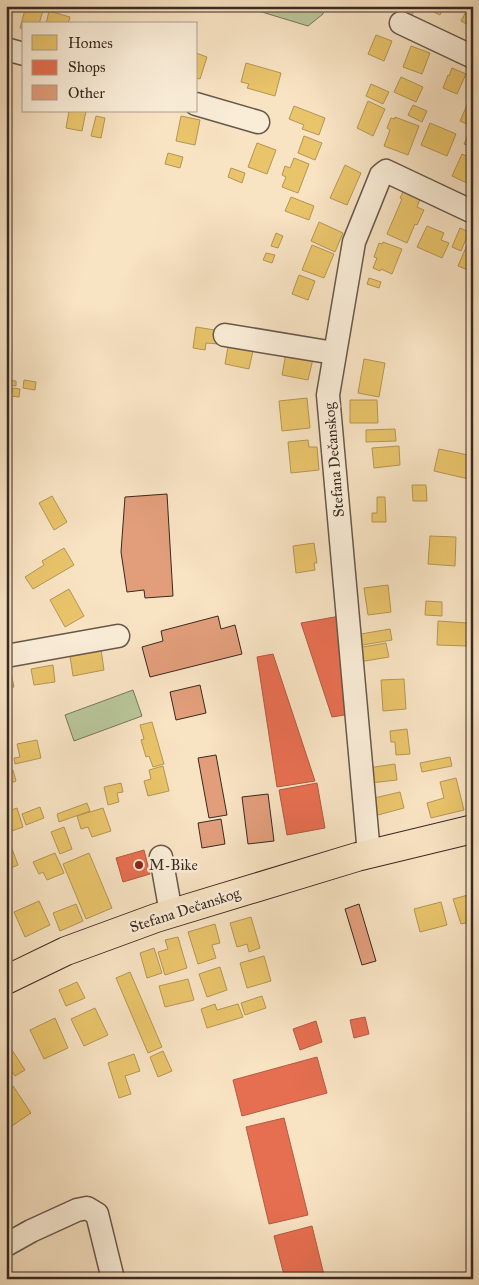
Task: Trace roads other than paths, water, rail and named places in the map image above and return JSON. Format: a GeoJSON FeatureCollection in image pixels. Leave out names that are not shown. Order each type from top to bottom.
{"type":"FeatureCollection","features":[{"type":"Feature","properties":{"kind":"main road","name":"Stefana Dečanskog"},"geometry":{"type":"LineString","coordinates":[[6,980],[66,951],[171,913],[369,854],[473,829]]}},
{"type":"Feature","properties":{"kind":"street"},"geometry":{"type":"LineString","coordinates":[[401,23],[473,58]]}},
{"type":"Feature","properties":{"kind":"street"},"geometry":{"type":"LineString","coordinates":[[6,49],[22,53]]}},
{"type":"Feature","properties":{"kind":"street"},"geometry":{"type":"LineString","coordinates":[[198,105],[258,122]]}},
{"type":"Feature","properties":{"kind":"street","name":"Stefana Dečanskog"},"geometry":{"type":"LineString","coordinates":[[369,854],[328,395],[334,352],[354,242],[381,175],[386,171],[473,212]]}},
{"type":"Feature","properties":{"kind":"street"},"geometry":{"type":"LineString","coordinates":[[225,335],[334,352]]}},
{"type":"Feature","properties":{"kind":"street"},"geometry":{"type":"LineString","coordinates":[[6,656],[118,636]]}},
{"type":"Feature","properties":{"kind":"street"},"geometry":{"type":"LineString","coordinates":[[160,857],[171,913]]}},
{"type":"Feature","properties":{"kind":"street"},"geometry":{"type":"LineString","coordinates":[[6,1245],[31,1231],[77,1210],[87,1208],[97,1214],[113,1279]]}},
{"type":"Feature","properties":{"kind":"place","name":"M-Bike"},"geometry":{"type":"Point","coordinates":[139,865]}}]}
